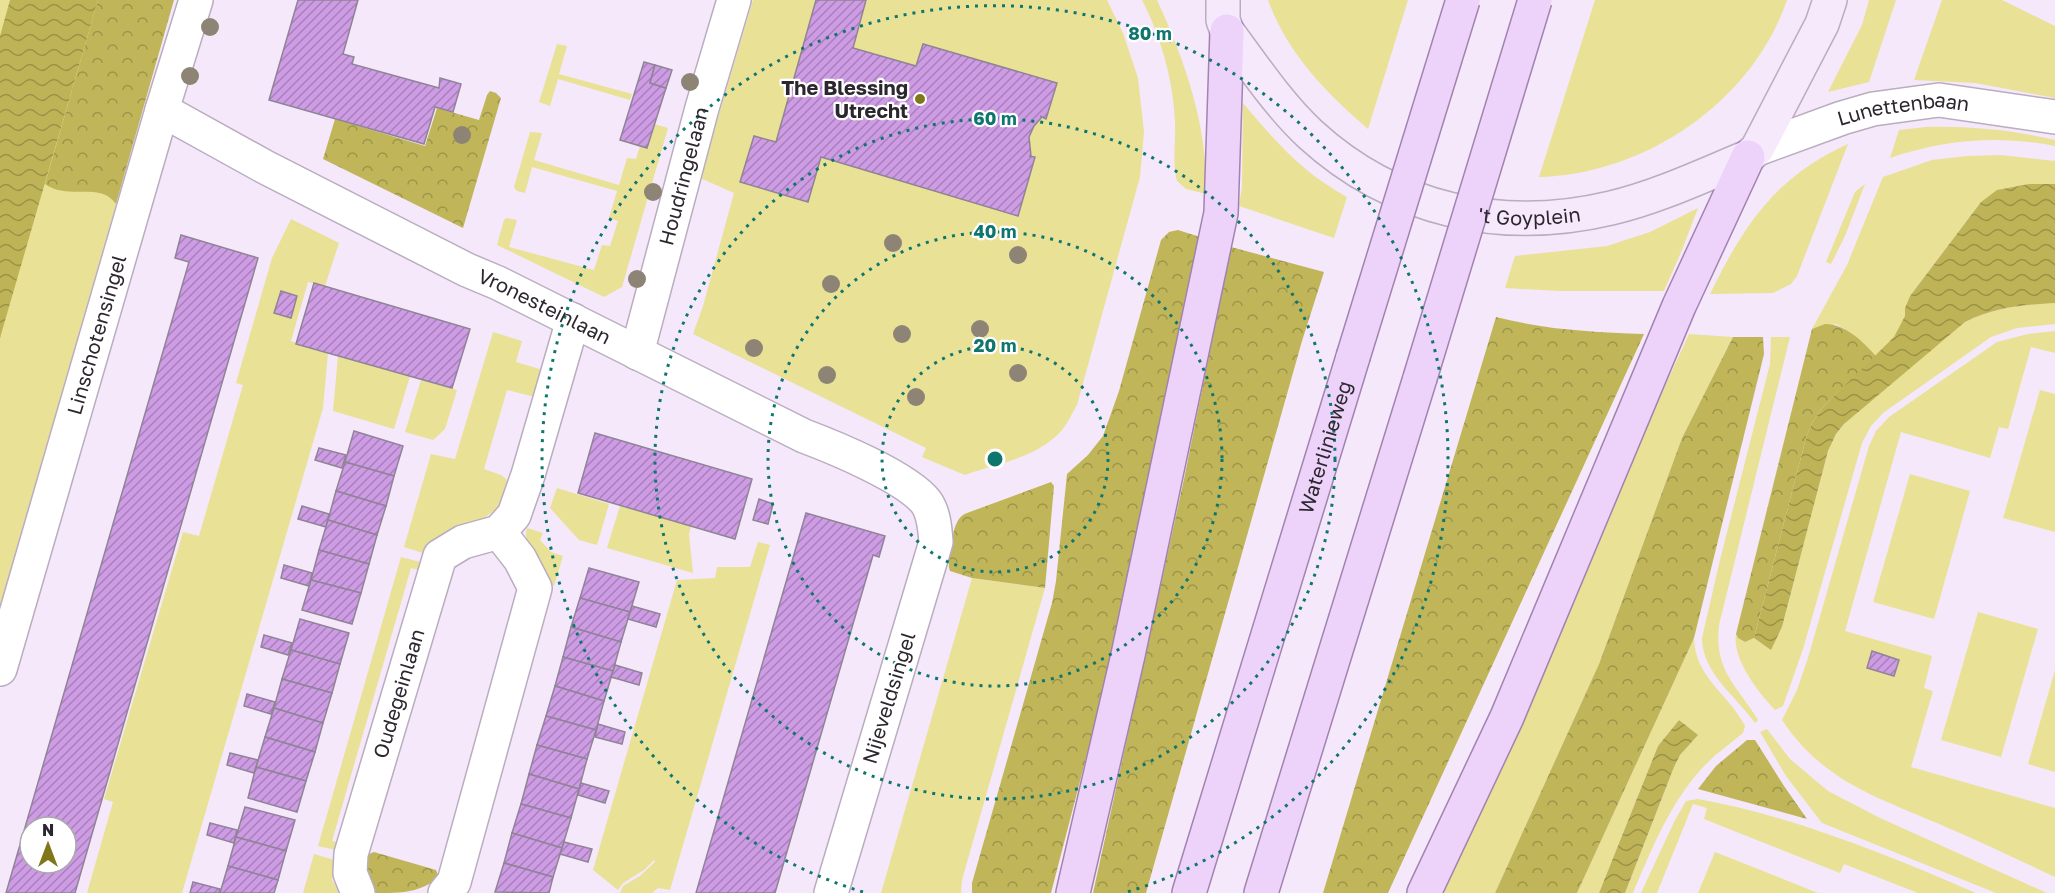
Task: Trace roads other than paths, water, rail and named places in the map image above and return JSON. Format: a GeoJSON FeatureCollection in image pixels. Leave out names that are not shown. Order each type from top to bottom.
{"type":"FeatureCollection","features":[{"type":"Feature","properties":{"kind":"main road","name":"Waterlinieweg"},"geometry":{"type":"LineString","coordinates":[[1188,893],[1463,0]]}},
{"type":"Feature","properties":{"kind":"main road"},"geometry":{"type":"LineString","coordinates":[[1262,893],[1535,0]]}},
{"type":"Feature","properties":{"kind":"main road"},"geometry":{"type":"LineString","coordinates":[[1424,893],[1507,717],[1678,306],[1752,153],[1822,24],[1830,0]]}},
{"type":"Feature","properties":{"kind":"main road"},"geometry":{"type":"LineString","coordinates":[[1073,893],[1128,655],[1221,213],[1220,13]]}},
{"type":"Feature","properties":{"kind":"main road","name":"'t Goyplein"},"geometry":{"type":"LineString","coordinates":[[1220,13],[1278,99],[1309,133],[1346,163],[1386,186],[1429,204],[1474,215],[1520,219],[1566,217],[1613,207],[1658,192],[1752,153]]}},
{"type":"Feature","properties":{"kind":"street","name":"Linschotensingel"},"geometry":{"type":"LineString","coordinates":[[0,669],[196,0]]}},
{"type":"Feature","properties":{"kind":"street","name":"Houdringelaan"},"geometry":{"type":"LineString","coordinates":[[637,352],[702,108],[734,0]]}},
{"type":"Feature","properties":{"kind":"street","name":"Lunettenbaan"},"geometry":{"type":"LineString","coordinates":[[1752,153],[1842,118],[1873,109],[1939,100],[2055,117]]}},
{"type":"Feature","properties":{"kind":"street","name":"Vronesteinlaan"},"geometry":{"type":"LineString","coordinates":[[162,110],[265,167],[467,270],[908,485],[927,504]]}},
{"type":"Feature","properties":{"kind":"street"},"geometry":{"type":"LineString","coordinates":[[445,893],[454,882],[535,588],[520,559],[499,532],[514,514],[528,476],[573,320]]}},
{"type":"Feature","properties":{"kind":"street","name":"Nijeveldsingel"},"geometry":{"type":"LineString","coordinates":[[831,893],[936,542],[935,525],[927,504]]}},
{"type":"Feature","properties":{"kind":"street","name":"Oudegeinlaan"},"geometry":{"type":"LineString","coordinates":[[358,893],[350,873],[351,854],[440,556],[463,542],[499,532]]}},
{"type":"Feature","properties":{"kind":"water"},"geometry":{"type":"Polygon","coordinates":[[[10,0],[98,0],[0,338],[0,36],[10,0]]]}},
{"type":"Feature","properties":{"kind":"water"},"geometry":{"type":"Polygon","coordinates":[[[2029,184],[2055,184],[2055,303],[1998,310],[1965,322],[1844,424],[1828,451],[1782,627],[1771,650],[1754,638],[1806,438],[1812,423],[1822,408],[1894,337],[1905,316],[1905,308],[1910,296],[1981,202],[1997,190],[2029,184]]]}},
{"type":"Feature","properties":{"kind":"water"},"geometry":{"type":"Polygon","coordinates":[[[1679,720],[1698,735],[1680,755],[1674,767],[1625,893],[1599,893],[1658,746],[1679,720]]]}},
{"type":"Feature","properties":{"kind":"place","name":"The Blessing Utrecht"},"geometry":{"type":"Point","coordinates":[920,99]}}]}
